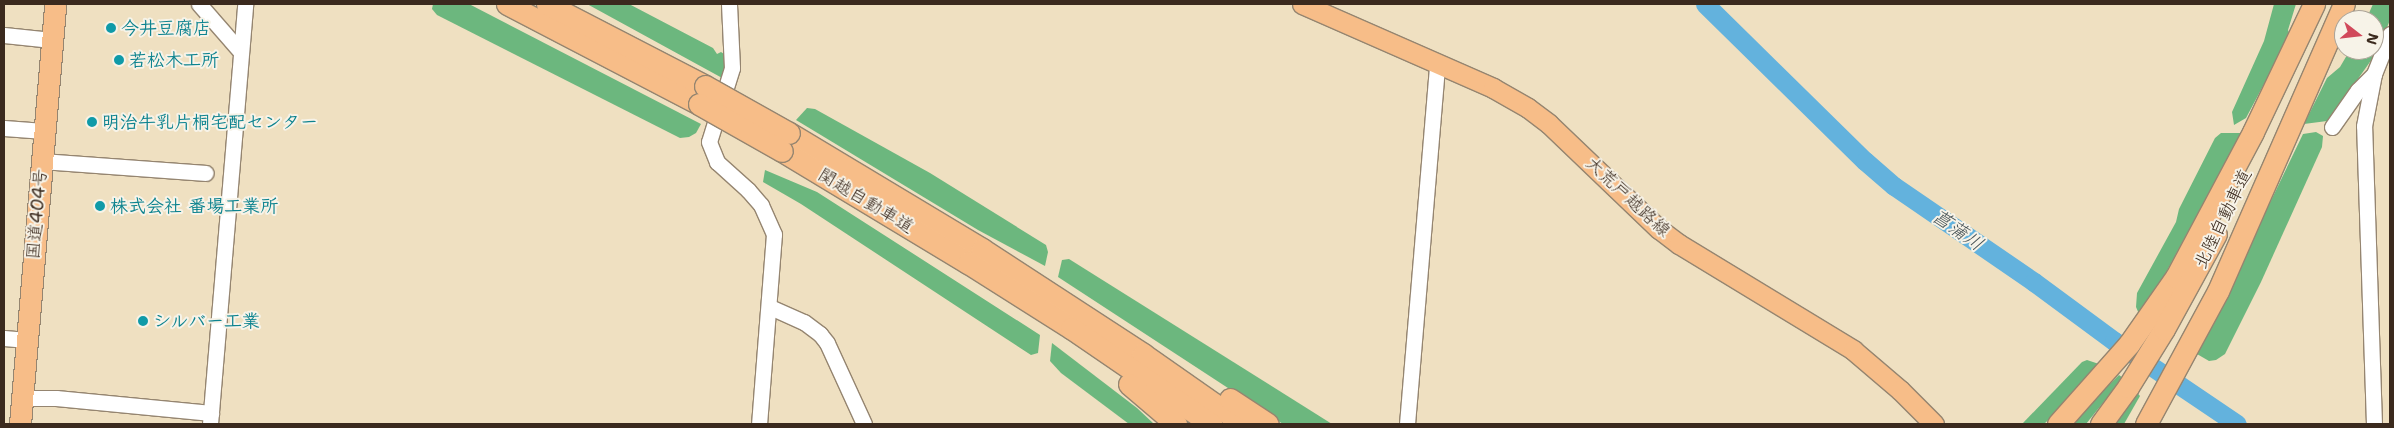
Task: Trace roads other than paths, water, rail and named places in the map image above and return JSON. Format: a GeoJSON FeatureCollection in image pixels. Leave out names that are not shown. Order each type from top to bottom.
{"type":"FeatureCollection","features":[{"type":"Feature","properties":{"kind":"highway","name":"国道404号"},"geometry":{"type":"LineString","coordinates":[[20,424],[55,4]]}},
{"type":"Feature","properties":{"kind":"highway","name":"関越自動車道"},"geometry":{"type":"LineString","coordinates":[[507,4],[702,95]]}},
{"type":"Feature","properties":{"kind":"highway","name":"関越自動車道"},"geometry":{"type":"LineString","coordinates":[[547,4],[785,142],[1030,276],[1073,303],[1243,424]]}},
{"type":"Feature","properties":{"kind":"highway"},"geometry":{"type":"LineString","coordinates":[[2133,424],[2150,411],[2171,332],[2176,277],[2253,132],[2314,4]]}},
{"type":"Feature","properties":{"kind":"highway","name":"北陸自動車道"},"geometry":{"type":"LineString","coordinates":[[2101,424],[2171,332],[2325,4]]}},
{"type":"Feature","properties":{"kind":"highway"},"geometry":{"type":"LineString","coordinates":[[2058,424],[2107,370],[2171,332],[2276,155],[2344,4]]}},
{"type":"Feature","properties":{"kind":"highway","name":"関越自動車道"},"geometry":{"type":"LineString","coordinates":[[785,142],[1025,304],[1211,424]]}},
{"type":"Feature","properties":{"kind":"highway"},"geometry":{"type":"LineString","coordinates":[[1073,303],[1268,424]]}},
{"type":"Feature","properties":{"kind":"highway"},"geometry":{"type":"LineString","coordinates":[[1068,332],[1176,424]]}},
{"type":"Feature","properties":{"kind":"main road","name":"大荒戸越路線"},"geometry":{"type":"LineString","coordinates":[[1302,4],[1493,88],[1528,108],[1549,124],[1658,229],[1679,244],[1853,350],[1900,390],[1934,424]]}},
{"type":"Feature","properties":{"kind":"street"},"geometry":{"type":"LineString","coordinates":[[199,4],[240,52]]}},
{"type":"Feature","properties":{"kind":"street"},"geometry":{"type":"LineString","coordinates":[[23,398],[56,398],[211,419],[245,4]]}},
{"type":"Feature","properties":{"kind":"street"},"geometry":{"type":"LineString","coordinates":[[729,4],[732,68],[708,142],[717,162],[748,190],[768,217],[774,234],[770,307],[759,424]]}},
{"type":"Feature","properties":{"kind":"street"},"geometry":{"type":"LineString","coordinates":[[2374,424],[2364,126],[2374,74],[2390,34]]}},
{"type":"Feature","properties":{"kind":"street"},"geometry":{"type":"LineString","coordinates":[[4,35],[52,40]]}},
{"type":"Feature","properties":{"kind":"street"},"geometry":{"type":"LineString","coordinates":[[1407,424],[1437,64]]}},
{"type":"Feature","properties":{"kind":"street"},"geometry":{"type":"LineString","coordinates":[[2332,127],[2358,90],[2374,74]]}},
{"type":"Feature","properties":{"kind":"street"},"geometry":{"type":"LineString","coordinates":[[4,128],[44,131]]}},
{"type":"Feature","properties":{"kind":"street"},"geometry":{"type":"LineString","coordinates":[[42,161],[206,173]]}},
{"type":"Feature","properties":{"kind":"street"},"geometry":{"type":"LineString","coordinates":[[770,307],[804,322],[820,334],[830,350],[864,424]]}},
{"type":"Feature","properties":{"kind":"street"},"geometry":{"type":"LineString","coordinates":[[4,338],[26,340]]}},
{"type":"Feature","properties":{"kind":"waterway","name":"菖蒲川"},"geometry":{"type":"LineString","coordinates":[[1705,4],[1865,161],[1894,186],[2034,282],[2114,341],[2237,424]]}},
{"type":"Feature","properties":{"kind":"place","name":"今井豆腐店"},"geometry":{"type":"Point","coordinates":[111,28]}},
{"type":"Feature","properties":{"kind":"place","name":"若松木工所"},"geometry":{"type":"Point","coordinates":[119,60]}},
{"type":"Feature","properties":{"kind":"place","name":"明治牛乳片桐宅配センター"},"geometry":{"type":"Point","coordinates":[92,122]}},
{"type":"Feature","properties":{"kind":"place","name":"株式会社 番場工業所"},"geometry":{"type":"Point","coordinates":[100,206]}},
{"type":"Feature","properties":{"kind":"place","name":"シルバー工業"},"geometry":{"type":"Point","coordinates":[143,321]}}]}
